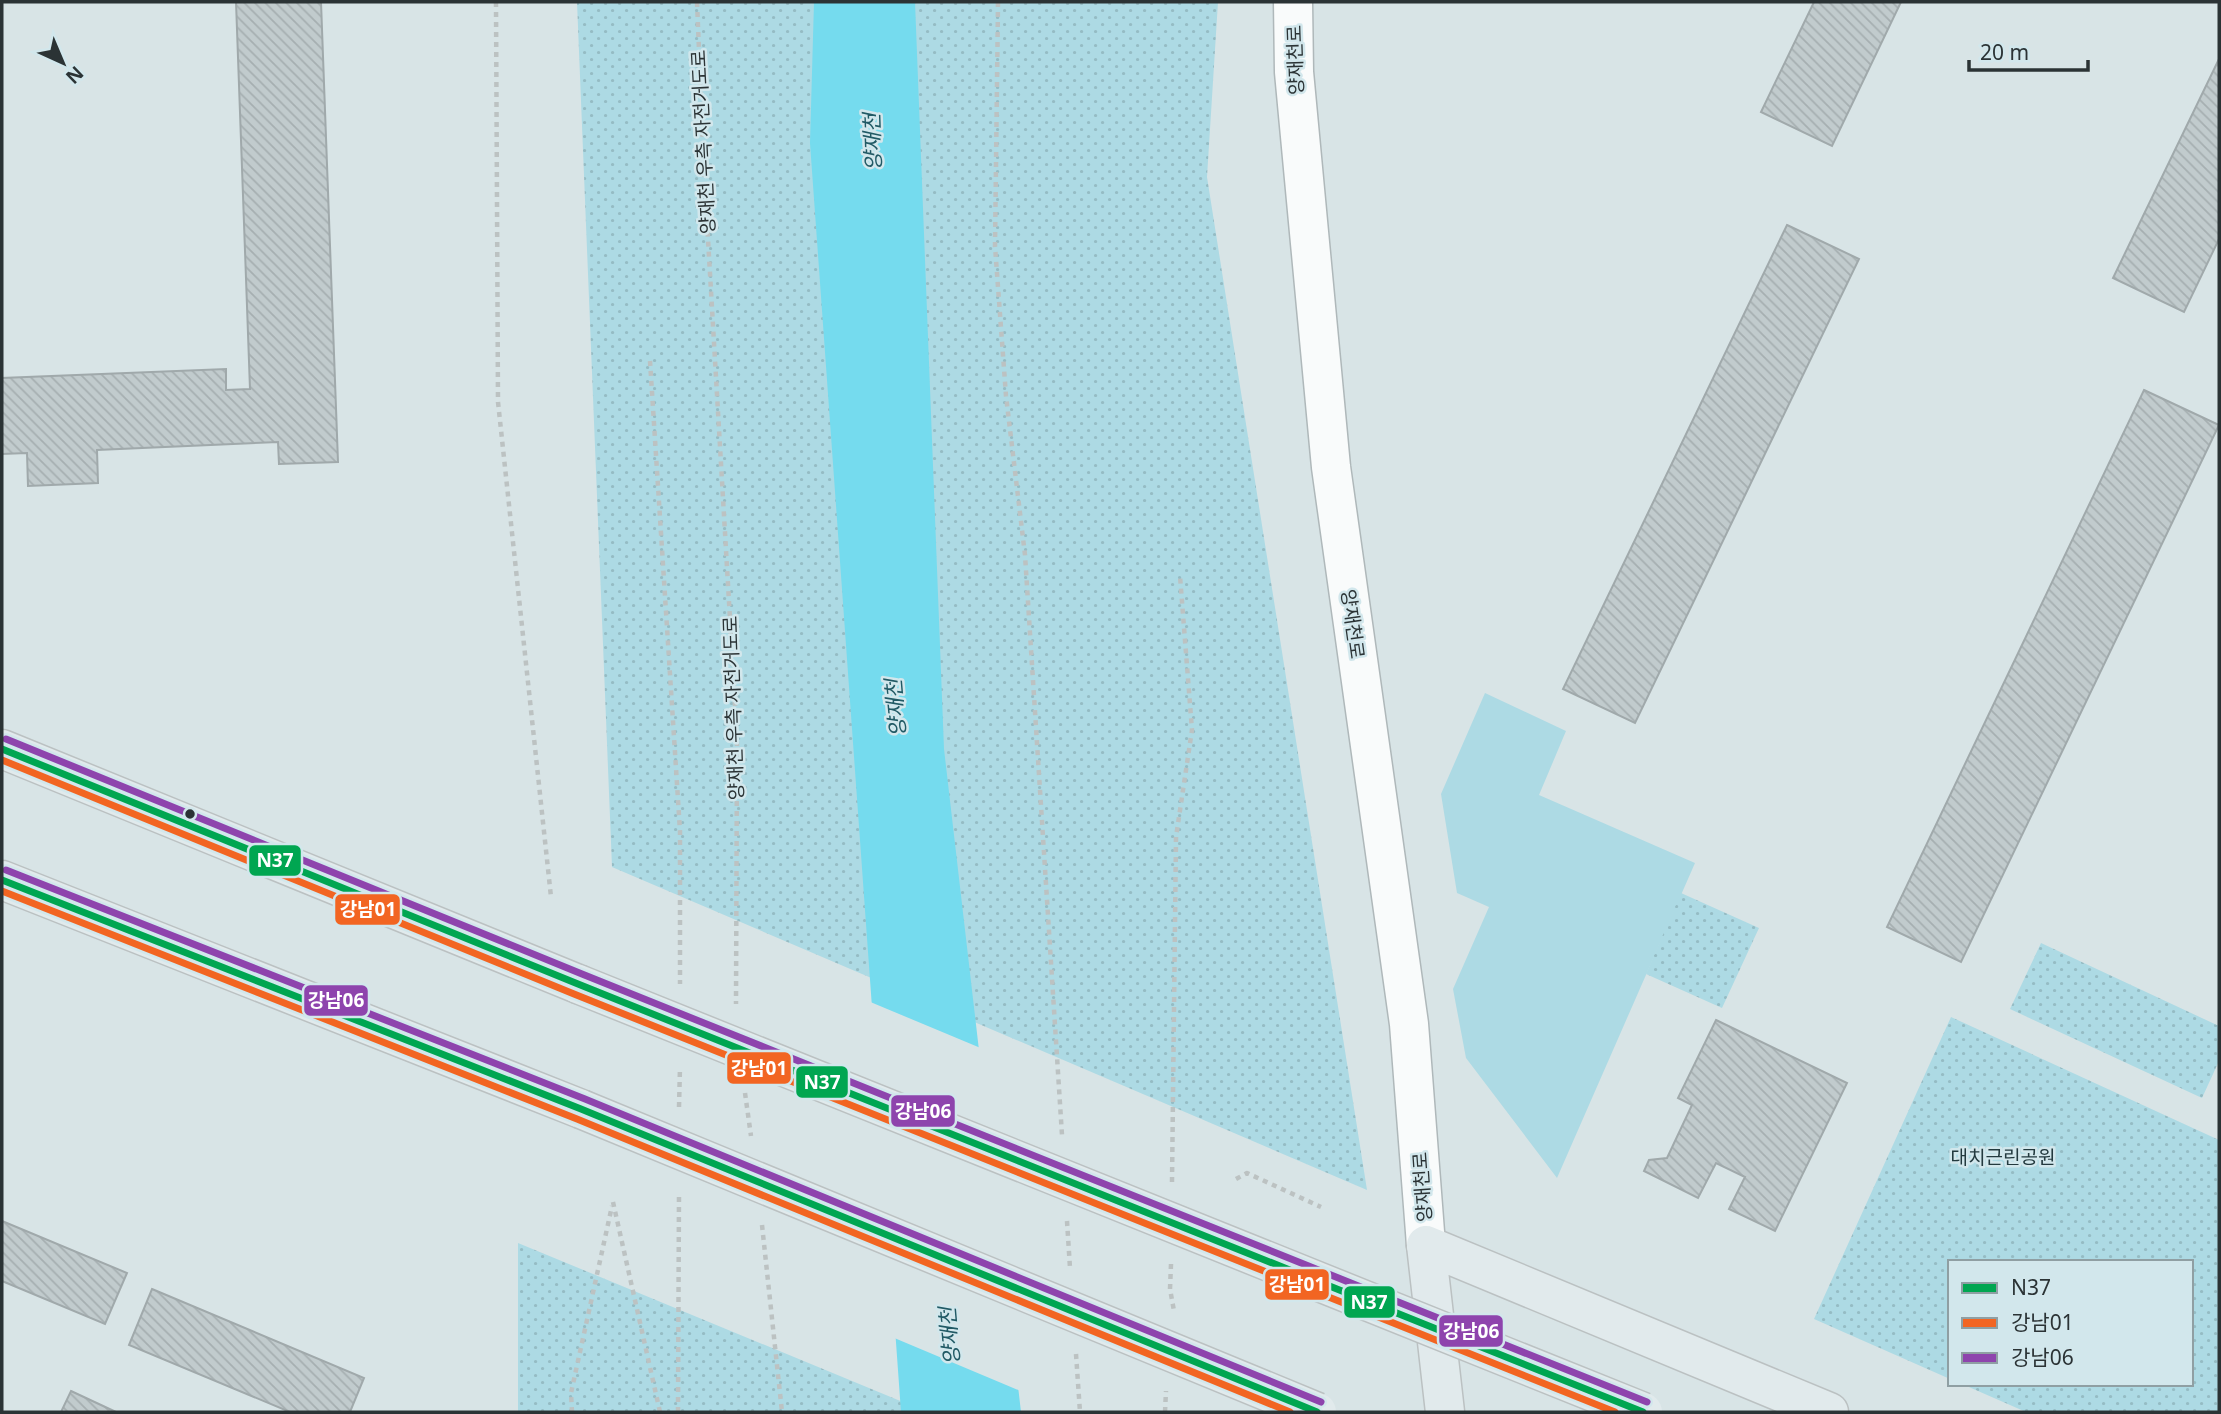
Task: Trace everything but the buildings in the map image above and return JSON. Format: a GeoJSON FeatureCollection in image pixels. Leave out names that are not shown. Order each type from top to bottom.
{"type":"FeatureCollection","features":[{"type":"Feature","properties":{"kind":"main road"},"geometry":{"type":"LineString","coordinates":[[2,748],[578,984],[1643,1412]]}},
{"type":"Feature","properties":{"kind":"main road"},"geometry":{"type":"LineString","coordinates":[[2,880],[581,1109],[1317,1412]]}},
{"type":"Feature","properties":{"kind":"main road"},"geometry":{"type":"LineString","coordinates":[[1445,1412],[1426,1245],[1829,1412]]}},
{"type":"Feature","properties":{"kind":"street","name":"양재천로"},"geometry":{"type":"LineString","coordinates":[[1293,2],[1294,72],[1331,467],[1409,1024],[1426,1245]]}},
{"type":"Feature","properties":{"kind":"path"},"geometry":{"type":"LineString","coordinates":[[496,2],[498,402],[551,897]]}},
{"type":"Feature","properties":{"kind":"path","name":"양재천 우측 자전거도로"},"geometry":{"type":"LineString","coordinates":[[697,2],[704,184],[737,740],[736,1007]]}},
{"type":"Feature","properties":{"kind":"path"},"geometry":{"type":"LineString","coordinates":[[998,2],[995,246],[1006,396],[1024,555],[1062,1141]]}},
{"type":"Feature","properties":{"kind":"path"},"geometry":{"type":"LineString","coordinates":[[650,361],[680,831],[680,997]]}},
{"type":"Feature","properties":{"kind":"path"},"geometry":{"type":"LineString","coordinates":[[1172,1193],[1176,837],[1192,730],[1180,576]]}},
{"type":"Feature","properties":{"kind":"path"},"geometry":{"type":"LineString","coordinates":[[679,1108],[680,1066]]}},
{"type":"Feature","properties":{"kind":"path"},"geometry":{"type":"LineString","coordinates":[[744,1090],[752,1145]]}},
{"type":"Feature","properties":{"kind":"path"},"geometry":{"type":"LineString","coordinates":[[1236,1179],[1247,1172],[1321,1207]]}},
{"type":"Feature","properties":{"kind":"path"},"geometry":{"type":"LineString","coordinates":[[678,1412],[679,1191]]}},
{"type":"Feature","properties":{"kind":"path"},"geometry":{"type":"LineString","coordinates":[[572,1412],[571,1393],[613,1202],[660,1412]]}},
{"type":"Feature","properties":{"kind":"path"},"geometry":{"type":"LineString","coordinates":[[1066,1209],[1071,1277]]}},
{"type":"Feature","properties":{"kind":"path"},"geometry":{"type":"LineString","coordinates":[[760,1214],[782,1412]]}},
{"type":"Feature","properties":{"kind":"path"},"geometry":{"type":"LineString","coordinates":[[1171,1261],[1170,1289],[1175,1316]]}},
{"type":"Feature","properties":{"kind":"path"},"geometry":{"type":"LineString","coordinates":[[1075,1344],[1080,1412]]}},
{"type":"Feature","properties":{"kind":"green space"},"geometry":{"type":"Polygon","coordinates":[[[577,2],[1218,2],[1207,177],[1367,1190],[612,867],[577,2]]]}},
{"type":"Feature","properties":{"kind":"green space"},"geometry":{"type":"Polygon","coordinates":[[[1485,693],[1566,731],[1539,795],[1695,863],[1557,1178],[1466,1058],[1453,989],[1489,907],[1457,893],[1441,794],[1485,693]]]}},
{"type":"Feature","properties":{"kind":"green space"},"geometry":{"type":"Polygon","coordinates":[[[1681,893],[1759,928],[1722,1008],[1646,974],[1681,893]]]}},
{"type":"Feature","properties":{"kind":"green space"},"geometry":{"type":"Polygon","coordinates":[[[2041,943],[2219,1026],[2219,1061],[2202,1098],[2010,1009],[2041,943]]]}},
{"type":"Feature","properties":{"kind":"green space","name":"대치근린공원"},"geometry":{"type":"Polygon","coordinates":[[[1951,1017],[2219,1140],[2219,1412],[2026,1412],[1967,1386],[2193,1386],[2193,1260],[1948,1260],[1948,1378],[1814,1319],[1951,1017]]]}},
{"type":"Feature","properties":{"kind":"green space"},"geometry":{"type":"Polygon","coordinates":[[[518,1243],[927,1412],[518,1412],[518,1243]]]}},
{"type":"Feature","properties":{"kind":"water","name":"양재천"},"geometry":{"type":"Polygon","coordinates":[[[814,2],[915,2],[944,749],[1021,1412],[901,1412],[810,143],[814,2]]]}},
{"type":"Feature","properties":{"kind":"pier"},"geometry":{"type":"Polygon","coordinates":[[[868,1001],[983,1049],[1023,1392],[892,1337],[868,1001]]]}},
{"type":"Feature","properties":{"kind":"transit line","name":"강남06"},"geometry":{"type":"LineString","coordinates":[[6,739],[582,974],[1647,1402]]}},
{"type":"Feature","properties":{"kind":"transit line","name":"N37"},"geometry":{"type":"LineString","coordinates":[[2,749],[578,984],[1643,1412]]}},
{"type":"Feature","properties":{"kind":"transit line","name":"강남01"},"geometry":{"type":"LineString","coordinates":[[2,760],[574,994],[1615,1412]]}},
{"type":"Feature","properties":{"kind":"transit line","name":"강남06"},"geometry":{"type":"LineString","coordinates":[[6,870],[585,1099],[1321,1402]]}},
{"type":"Feature","properties":{"kind":"transit line","name":"N37"},"geometry":{"type":"LineString","coordinates":[[2,880],[581,1109],[1317,1412]]}},
{"type":"Feature","properties":{"kind":"transit line","name":"강남01"},"geometry":{"type":"LineString","coordinates":[[2,891],[577,1119],[1290,1412]]}}]}
